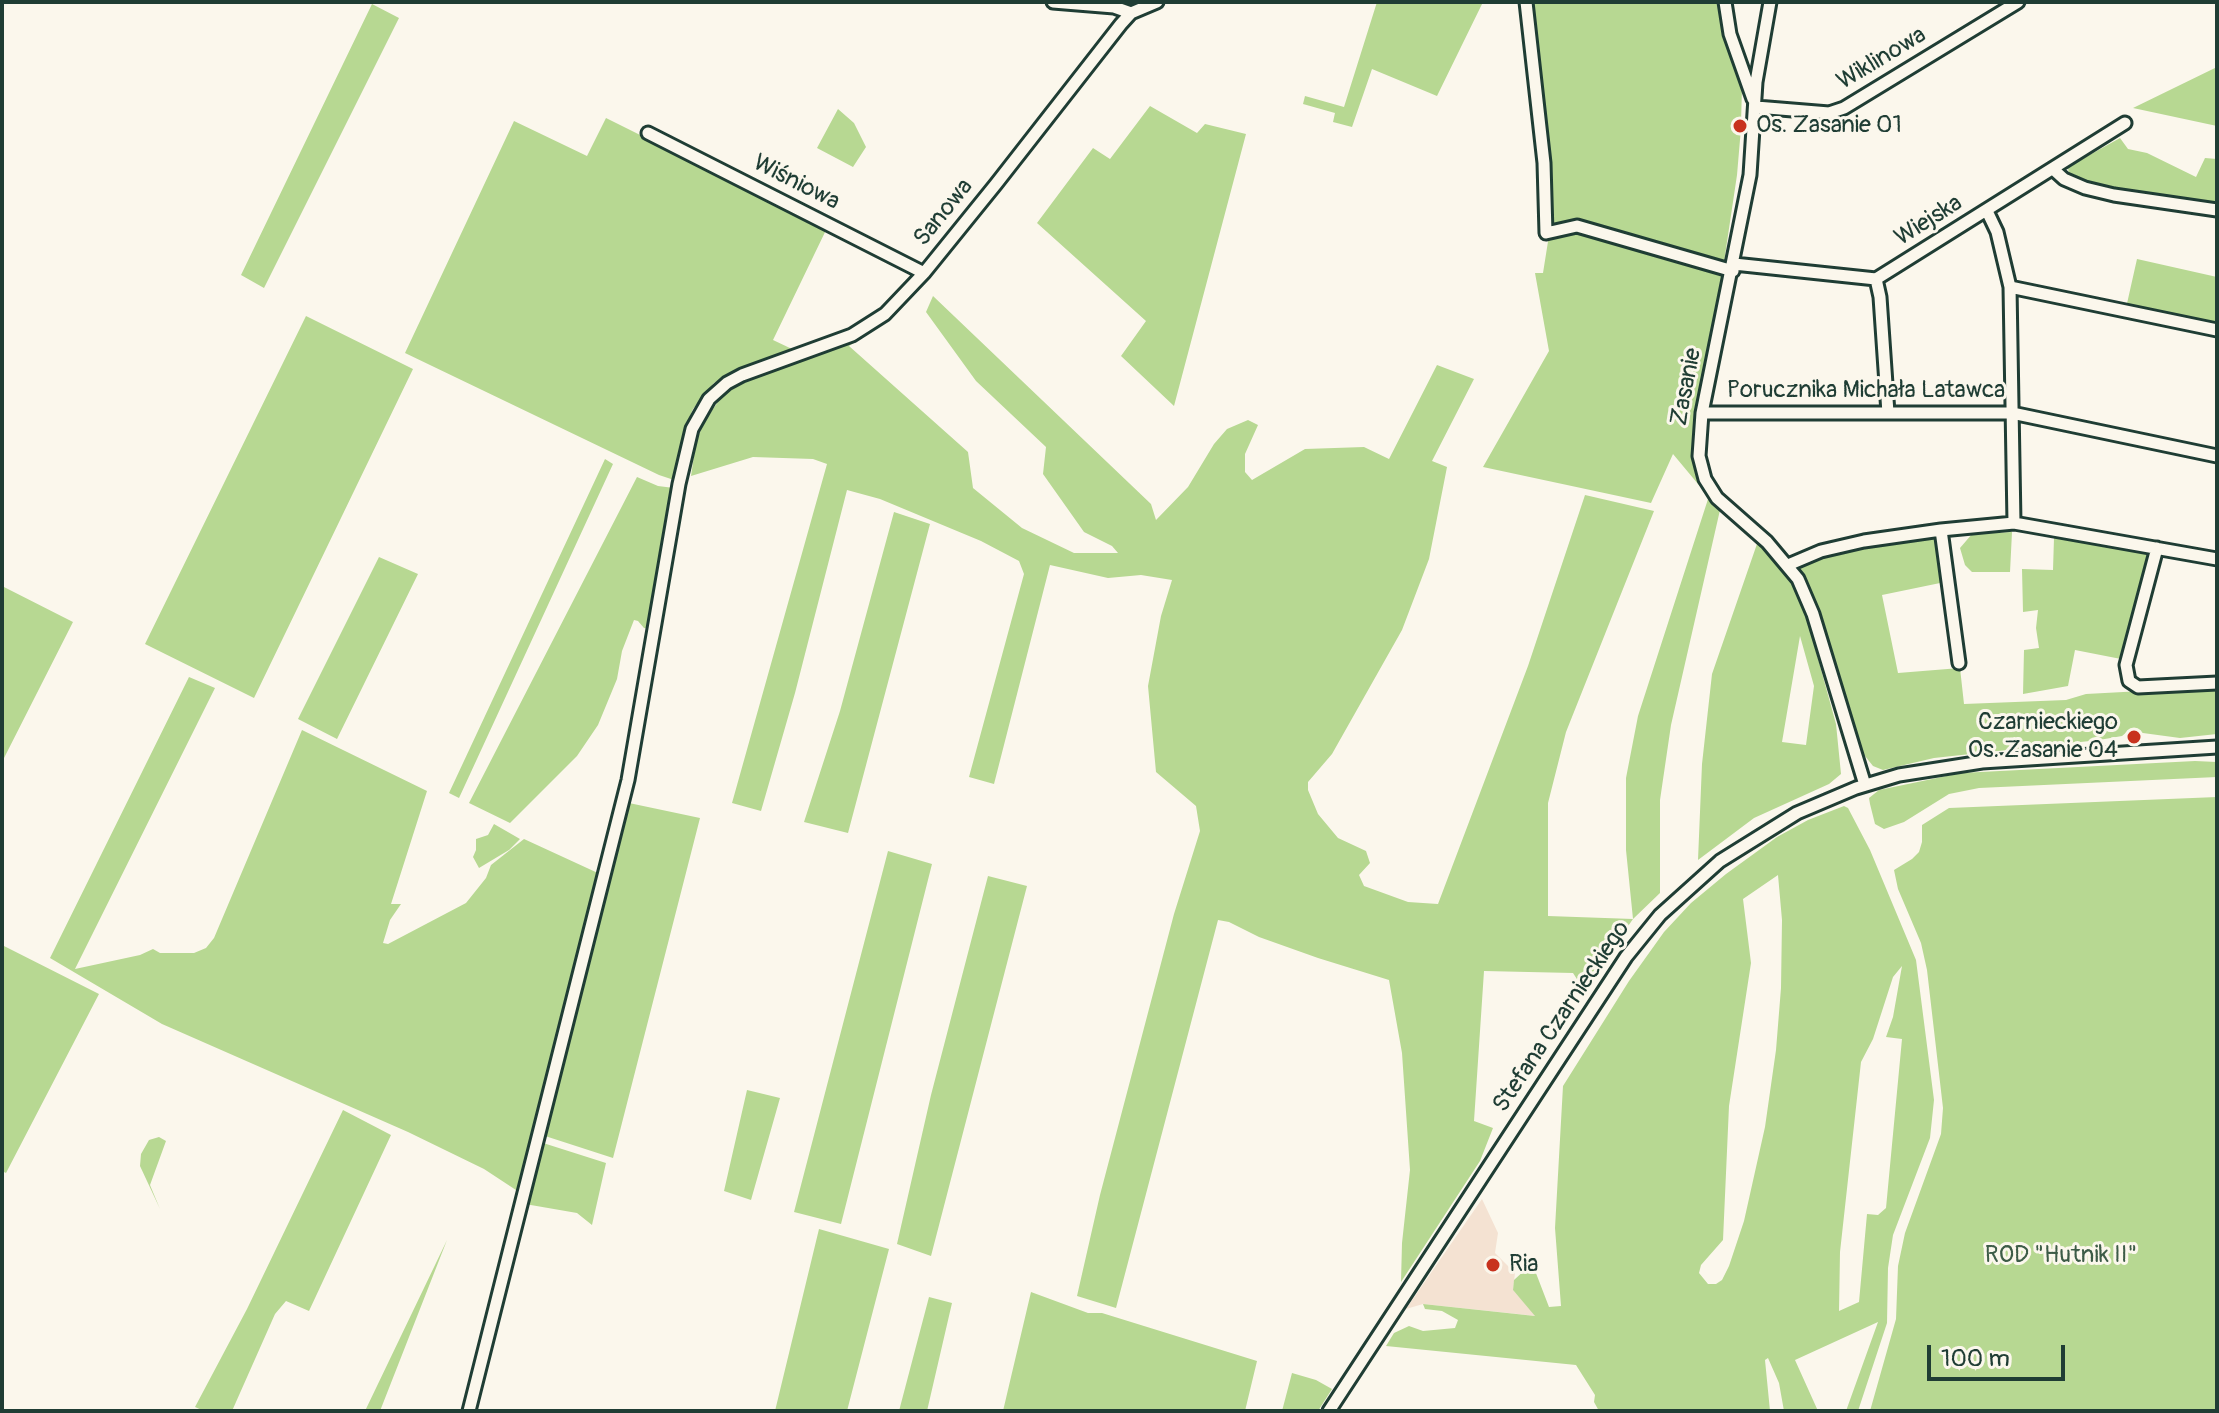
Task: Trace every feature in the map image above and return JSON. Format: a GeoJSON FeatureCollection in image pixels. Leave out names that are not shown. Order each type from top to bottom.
{"type":"FeatureCollection","features":[{"type":"Feature","properties":{"kind":"street"},"geometry":{"type":"LineString","coordinates":[[1053,2],[1114,7],[1131,13]]}},
{"type":"Feature","properties":{"kind":"street","name":"Sanowa"},"geometry":{"type":"LineString","coordinates":[[469,1411],[629,776],[687,443],[700,412],[717,390],[742,375],[831,343],[871,324],[901,298],[1131,13],[1157,2]]}},
{"type":"Feature","properties":{"kind":"street"},"geometry":{"type":"LineString","coordinates":[[1526,2],[1544,163],[1546,233],[1577,226],[1733,268],[1876,279],[1888,413]]}},
{"type":"Feature","properties":{"kind":"street"},"geometry":{"type":"LineString","coordinates":[[1725,2],[1730,34],[1756,107]]}},
{"type":"Feature","properties":{"kind":"street","name":"Zasanie"},"geometry":{"type":"LineString","coordinates":[[1770,2],[1768,28],[1759,60],[1750,175],[1702,413],[1699,456],[1711,489],[1788,565],[1798,579],[1813,614],[1865,785]]}},
{"type":"Feature","properties":{"kind":"street","name":"Wiklinowa"},"geometry":{"type":"LineString","coordinates":[[1756,107],[1829,113],[1844,108],[2018,2]]}},
{"type":"Feature","properties":{"kind":"street","name":"Wiejska"},"geometry":{"type":"LineString","coordinates":[[1876,279],[2125,123]]}},
{"type":"Feature","properties":{"kind":"street","name":"Wiśniowa"},"geometry":{"type":"LineString","coordinates":[[648,133],[924,273]]}},
{"type":"Feature","properties":{"kind":"street"},"geometry":{"type":"LineString","coordinates":[[2053,169],[2064,179],[2085,188],[2217,210]]}},
{"type":"Feature","properties":{"kind":"street"},"geometry":{"type":"LineString","coordinates":[[1987,211],[1997,232],[2010,287],[2014,523]]}},
{"type":"Feature","properties":{"kind":"street"},"geometry":{"type":"LineString","coordinates":[[2010,287],[2217,330]]}},
{"type":"Feature","properties":{"kind":"street","name":"Porucznika Michała Latawca"},"geometry":{"type":"LineString","coordinates":[[1702,413],[2012,413],[2217,456]]}},
{"type":"Feature","properties":{"kind":"street"},"geometry":{"type":"LineString","coordinates":[[1788,565],[1812,554],[1850,544],[2014,523],[2217,559]]}},
{"type":"Feature","properties":{"kind":"street"},"geometry":{"type":"LineString","coordinates":[[1941,530],[1959,663]]}},
{"type":"Feature","properties":{"kind":"street"},"geometry":{"type":"LineString","coordinates":[[2157,548],[2126,665],[2129,681],[2138,687],[2217,683]]}},
{"type":"Feature","properties":{"kind":"street","name":"Stefana Czarnieckiego"},"geometry":{"type":"LineString","coordinates":[[1329,1411],[1611,979],[1660,915],[1697,880],[1760,833],[1797,813],[1865,785],[1911,772],[1962,764],[2217,747]]}},
{"type":"Feature","properties":{"kind":"shaded area"},"geometry":{"type":"Polygon","coordinates":[[[1482,1199],[1498,1233],[1495,1253],[1515,1273],[1513,1290],[1536,1316],[1423,1304],[1406,1309],[1482,1199]]]}},
{"type":"Feature","properties":{"kind":"green space"},"geometry":{"type":"Polygon","coordinates":[[[1377,2],[1483,2],[1437,96],[1372,69],[1352,127],[1333,122],[1335,113],[1303,104],[1305,96],[1344,107],[1377,2]]]}},
{"type":"Feature","properties":{"kind":"green space"},"geometry":{"type":"Polygon","coordinates":[[[1529,2],[1722,2],[1728,50],[1742,88],[1737,175],[1724,262],[1613,230],[1609,238],[1721,270],[1725,277],[1722,304],[1694,430],[1693,456],[1703,490],[1673,454],[1651,503],[1483,467],[1549,351],[1535,273],[1543,273],[1550,229],[1529,2]]]}},
{"type":"Feature","properties":{"kind":"green space"},"geometry":{"type":"Polygon","coordinates":[[[372,4],[399,18],[264,288],[241,275],[372,4]]]}},
{"type":"Feature","properties":{"kind":"green space"},"geometry":{"type":"Polygon","coordinates":[[[2217,67],[2217,126],[2133,108],[2217,67]]]}},
{"type":"Feature","properties":{"kind":"green space"},"geometry":{"type":"Polygon","coordinates":[[[1150,106],[1197,133],[1205,124],[1246,134],[1174,406],[1121,356],[1146,321],[1037,223],[1093,148],[1110,159],[1150,106]]]}},
{"type":"Feature","properties":{"kind":"green space"},"geometry":{"type":"Polygon","coordinates":[[[838,109],[854,123],[866,147],[853,167],[817,148],[838,109]]]}},
{"type":"Feature","properties":{"kind":"green space"},"geometry":{"type":"Polygon","coordinates":[[[606,118],[827,228],[773,340],[792,349],[734,371],[714,383],[693,409],[684,431],[674,480],[405,353],[514,121],[587,156],[606,118]]]}},
{"type":"Feature","properties":{"kind":"green space"},"geometry":{"type":"Polygon","coordinates":[[[2120,138],[2128,149],[2147,153],[2196,177],[2205,158],[2217,159],[2217,207],[2101,189],[2069,176],[2068,167],[2120,138]]]}},
{"type":"Feature","properties":{"kind":"green space"},"geometry":{"type":"Polygon","coordinates":[[[2137,259],[2217,277],[2217,328],[2126,308],[2137,259]]]}},
{"type":"Feature","properties":{"kind":"green space"},"geometry":{"type":"Polygon","coordinates":[[[933,296],[1151,504],[1156,520],[1188,487],[1214,444],[1227,429],[1248,420],[1258,425],[1245,454],[1245,472],[1252,480],[1305,449],[1364,447],[1389,459],[1437,365],[1474,379],[1432,461],[1447,467],[1429,559],[1402,630],[1332,754],[1308,782],[1318,814],[1338,838],[1366,851],[1370,863],[1359,875],[1364,886],[1408,902],[1438,904],[1528,666],[1585,495],[1654,511],[1566,732],[1548,803],[1548,916],[1633,919],[1584,990],[1573,973],[1484,971],[1474,1121],[1493,1128],[1480,1161],[1401,1282],[1410,1170],[1402,1053],[1389,980],[1318,958],[1218,920],[1116,1308],[1077,1296],[1100,1195],[1174,914],[1200,831],[1196,806],[1156,772],[1148,686],[1161,616],[1172,580],[1141,575],[1108,578],[1050,565],[994,784],[969,777],[1024,574],[1019,561],[981,541],[880,499],[847,490],[761,811],[732,803],[827,464],[813,459],[753,457],[691,476],[696,442],[704,422],[724,393],[751,379],[861,338],[849,346],[968,452],[973,488],[1022,528],[1074,553],[1118,553],[1112,546],[1084,532],[1043,474],[1046,447],[976,381],[926,312],[933,296]]]}},
{"type":"Feature","properties":{"kind":"green space"},"geometry":{"type":"Polygon","coordinates":[[[306,316],[413,369],[254,698],[145,644],[306,316]]]}},
{"type":"Feature","properties":{"kind":"green space"},"geometry":{"type":"Polygon","coordinates":[[[605,459],[613,464],[459,798],[449,793],[605,459]]]}},
{"type":"Feature","properties":{"kind":"green space"},"geometry":{"type":"Polygon","coordinates":[[[637,477],[658,486],[674,488],[652,629],[644,628],[634,620],[622,651],[617,679],[598,725],[577,756],[510,823],[469,803],[637,477]]]}},
{"type":"Feature","properties":{"kind":"green space"},"geometry":{"type":"Polygon","coordinates":[[[1709,496],[1720,510],[1671,725],[1660,800],[1660,893],[1633,919],[1626,850],[1626,778],[1638,716],[1709,496]]]}},
{"type":"Feature","properties":{"kind":"green space"},"geometry":{"type":"Polygon","coordinates":[[[894,512],[930,524],[848,833],[804,822],[840,711],[894,512]]]}},
{"type":"Feature","properties":{"kind":"green space"},"geometry":{"type":"Polygon","coordinates":[[[2012,532],[2010,572],[1972,572],[1965,565],[1960,548],[1972,534],[2012,532]]]}},
{"type":"Feature","properties":{"kind":"green space"},"geometry":{"type":"Polygon","coordinates":[[[1937,537],[1945,582],[1882,595],[1898,673],[1960,668],[1964,704],[2066,700],[2086,694],[2217,687],[2217,734],[2180,738],[2128,731],[2122,736],[2099,740],[1934,758],[1883,770],[1873,766],[1857,746],[1815,606],[1798,565],[1822,556],[1877,544],[1937,537]]]}},
{"type":"Feature","properties":{"kind":"green space"},"geometry":{"type":"Polygon","coordinates":[[[2054,538],[2148,553],[2121,659],[2075,650],[2068,686],[2023,694],[2024,650],[2039,648],[2036,628],[2038,610],[2023,612],[2022,569],[2053,570],[2054,538]]]}},
{"type":"Feature","properties":{"kind":"green space"},"geometry":{"type":"Polygon","coordinates":[[[1758,541],[1792,581],[1803,604],[1836,724],[1841,774],[1829,784],[1754,818],[1698,860],[1702,764],[1712,674],[1758,541]],[[1800,636],[1782,742],[1806,745],[1814,686],[1800,636]]]}},
{"type":"Feature","properties":{"kind":"green space"},"geometry":{"type":"Polygon","coordinates":[[[379,557],[418,574],[337,739],[298,719],[379,557]]]}},
{"type":"Feature","properties":{"kind":"green space"},"geometry":{"type":"Polygon","coordinates":[[[2,586],[73,622],[2,762],[2,586]]]}},
{"type":"Feature","properties":{"kind":"green space"},"geometry":{"type":"Polygon","coordinates":[[[189,677],[215,688],[75,969],[140,955],[153,949],[160,953],[194,953],[206,948],[214,938],[302,730],[427,791],[391,904],[401,904],[390,920],[383,943],[388,944],[466,903],[486,878],[491,865],[524,839],[600,874],[519,1192],[484,1169],[408,1132],[162,1024],[50,958],[189,677]]]}},
{"type":"Feature","properties":{"kind":"green space"},"geometry":{"type":"Polygon","coordinates":[[[2217,762],[2217,777],[1979,788],[1949,794],[1904,822],[1884,829],[1875,824],[1869,798],[1879,790],[1961,773],[2217,762]]]}},
{"type":"Feature","properties":{"kind":"green space","name":"ROD \"Hutnik II\""},"geometry":{"type":"Polygon","coordinates":[[[2217,797],[2217,1411],[1870,1411],[1896,1319],[1898,1266],[1905,1233],[1941,1134],[1943,1108],[1927,970],[1921,943],[1898,889],[1894,870],[1919,852],[1922,825],[1949,808],[2217,797]]]}},
{"type":"Feature","properties":{"kind":"green space"},"geometry":{"type":"Polygon","coordinates":[[[629,803],[700,818],[613,1158],[542,1135],[629,803]]]}},
{"type":"Feature","properties":{"kind":"green space"},"geometry":{"type":"Polygon","coordinates":[[[1844,806],[1848,808],[1870,850],[1916,960],[1934,1100],[1930,1138],[1893,1235],[1888,1268],[1887,1323],[1858,1411],[1846,1411],[1878,1322],[1795,1360],[1818,1411],[1784,1411],[1779,1383],[1768,1358],[1765,1360],[1770,1411],[1599,1411],[1594,1402],[1595,1395],[1576,1365],[1386,1346],[1394,1333],[1409,1326],[1423,1331],[1455,1328],[1458,1320],[1442,1311],[1425,1309],[1423,1304],[1535,1316],[1513,1290],[1514,1280],[1526,1269],[1534,1268],[1549,1307],[1561,1306],[1555,1228],[1563,1086],[1664,932],[1691,903],[1726,874],[1777,837],[1808,820],[1844,806]],[[1778,875],[1743,899],[1751,963],[1729,1106],[1723,1240],[1701,1265],[1699,1273],[1708,1284],[1722,1280],[1729,1266],[1744,1221],[1765,1127],[1781,988],[1782,920],[1778,875]],[[1902,966],[1893,977],[1873,1039],[1861,1062],[1840,1252],[1839,1311],[1859,1302],[1867,1214],[1878,1215],[1886,1208],[1902,1039],[1886,1037],[1893,1017],[1902,966]]]}},
{"type":"Feature","properties":{"kind":"green space"},"geometry":{"type":"Polygon","coordinates":[[[494,824],[520,839],[509,850],[479,868],[473,857],[476,839],[488,835],[494,824]]]}},
{"type":"Feature","properties":{"kind":"green space"},"geometry":{"type":"Polygon","coordinates":[[[888,851],[932,864],[841,1224],[794,1212],[888,851]]]}},
{"type":"Feature","properties":{"kind":"green space"},"geometry":{"type":"Polygon","coordinates":[[[988,876],[1027,886],[931,1256],[897,1244],[931,1095],[988,876]]]}},
{"type":"Feature","properties":{"kind":"green space"},"geometry":{"type":"Polygon","coordinates":[[[2,945],[99,994],[6,1173],[2,1171],[2,945]]]}},
{"type":"Feature","properties":{"kind":"green space"},"geometry":{"type":"Polygon","coordinates":[[[747,1090],[780,1098],[751,1200],[724,1191],[747,1090]]]}},
{"type":"Feature","properties":{"kind":"green space"},"geometry":{"type":"Polygon","coordinates":[[[343,1110],[391,1135],[309,1311],[286,1301],[275,1314],[232,1411],[204,1411],[195,1407],[247,1309],[343,1110]]]}},
{"type":"Feature","properties":{"kind":"green space"},"geometry":{"type":"Polygon","coordinates":[[[159,1137],[166,1141],[150,1185],[160,1209],[140,1166],[141,1154],[149,1140],[159,1137]]]}},
{"type":"Feature","properties":{"kind":"green space"},"geometry":{"type":"Polygon","coordinates":[[[540,1142],[606,1163],[592,1225],[577,1213],[525,1204],[540,1142]]]}},
{"type":"Feature","properties":{"kind":"green space"},"geometry":{"type":"Polygon","coordinates":[[[819,1229],[889,1249],[847,1411],[775,1411],[819,1229]]]}},
{"type":"Feature","properties":{"kind":"green space"},"geometry":{"type":"Polygon","coordinates":[[[447,1240],[380,1411],[365,1411],[447,1240]]]}},
{"type":"Feature","properties":{"kind":"green space"},"geometry":{"type":"Polygon","coordinates":[[[1031,1292],[1088,1313],[1102,1313],[1257,1361],[1245,1411],[1003,1411],[1031,1292]]]}},
{"type":"Feature","properties":{"kind":"green space"},"geometry":{"type":"Polygon","coordinates":[[[929,1297],[952,1303],[927,1411],[899,1411],[929,1297]]]}},
{"type":"Feature","properties":{"kind":"green space"},"geometry":{"type":"Polygon","coordinates":[[[1292,1373],[1316,1380],[1332,1389],[1318,1411],[1282,1411],[1292,1373]]]}},
{"type":"Feature","properties":{"kind":"place","name":"Os. Zasanie 01"},"geometry":{"type":"Point","coordinates":[1740,126]}},
{"type":"Feature","properties":{"kind":"place","name":"Czarnieckiego Os. Zasanie 04"},"geometry":{"type":"Point","coordinates":[2134,737]}},
{"type":"Feature","properties":{"kind":"place","name":"Ria"},"geometry":{"type":"Point","coordinates":[1493,1265]}}]}
